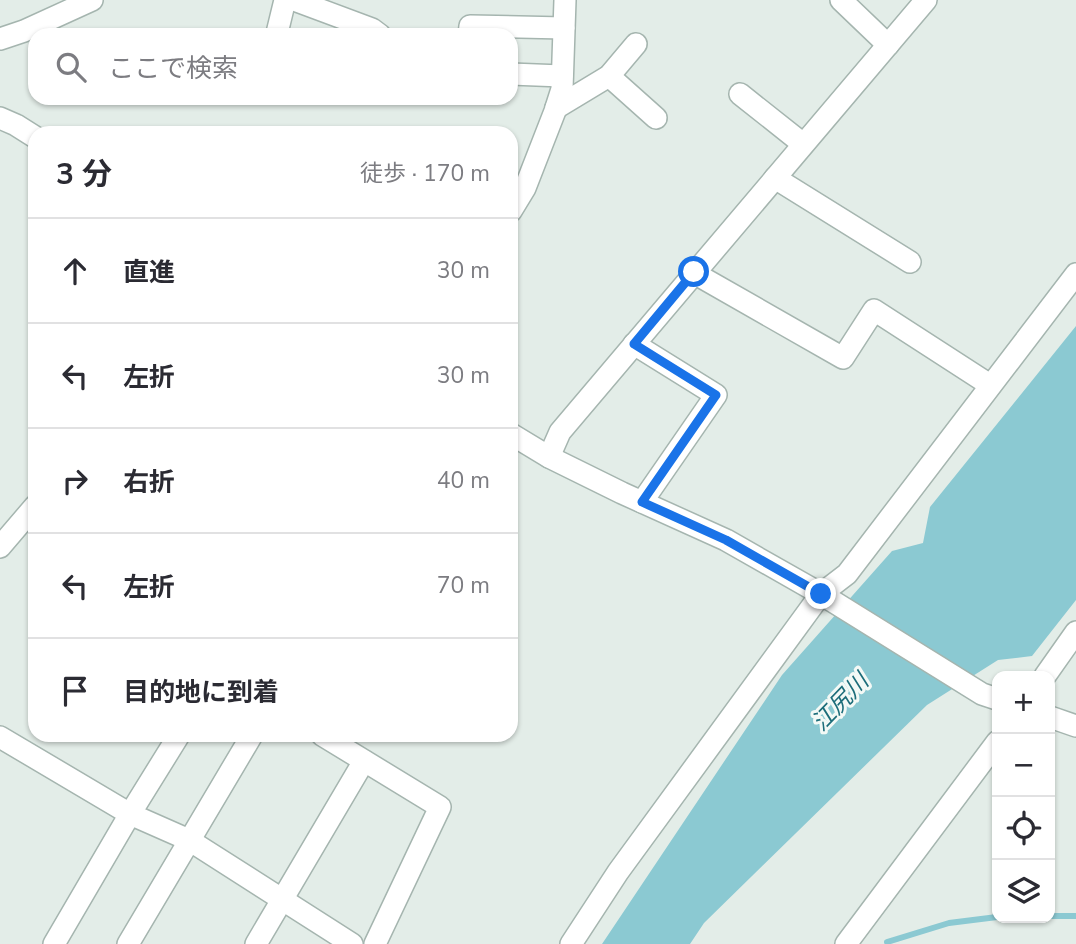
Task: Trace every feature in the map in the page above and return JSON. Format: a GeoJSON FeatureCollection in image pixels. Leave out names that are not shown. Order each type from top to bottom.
{"type":"FeatureCollection","features":[{"type":"Feature","properties":{"kind":"street"},"geometry":{"type":"LineString","coordinates":[[31,28],[92,0]]}},
{"type":"Feature","properties":{"kind":"street"},"geometry":{"type":"LineString","coordinates":[[278,28],[285,0]]}},
{"type":"Feature","properties":{"kind":"street"},"geometry":{"type":"LineString","coordinates":[[294,0],[369,28]]}},
{"type":"Feature","properties":{"kind":"street"},"geometry":{"type":"LineString","coordinates":[[518,200],[525,188],[562,89],[565,0]]}},
{"type":"Feature","properties":{"kind":"street"},"geometry":{"type":"LineString","coordinates":[[841,0],[888,45]]}},
{"type":"Feature","properties":{"kind":"street"},"geometry":{"type":"LineString","coordinates":[[549,457],[560,432],[926,0]]}},
{"type":"Feature","properties":{"kind":"street"},"geometry":{"type":"LineString","coordinates":[[470,28],[564,28]]}},
{"type":"Feature","properties":{"kind":"street"},"geometry":{"type":"LineString","coordinates":[[0,39],[28,29]]}},
{"type":"Feature","properties":{"kind":"street"},"geometry":{"type":"LineString","coordinates":[[556,108],[610,76],[636,44]]}},
{"type":"Feature","properties":{"kind":"street"},"geometry":{"type":"LineString","coordinates":[[518,74],[562,76]]}},
{"type":"Feature","properties":{"kind":"street"},"geometry":{"type":"LineString","coordinates":[[610,76],[656,118]]}},
{"type":"Feature","properties":{"kind":"street"},"geometry":{"type":"LineString","coordinates":[[740,94],[803,144]]}},
{"type":"Feature","properties":{"kind":"street"},"geometry":{"type":"LineString","coordinates":[[0,118],[28,133]]}},
{"type":"Feature","properties":{"kind":"street"},"geometry":{"type":"LineString","coordinates":[[775,178],[910,262]]}},
{"type":"Feature","properties":{"kind":"street"},"geometry":{"type":"LineString","coordinates":[[694,272],[843,358],[874,310],[990,385]]}},
{"type":"Feature","properties":{"kind":"street"},"geometry":{"type":"LineString","coordinates":[[571,944],[618,872],[821,594],[847,573],[1076,274]]}},
{"type":"Feature","properties":{"kind":"street"},"geometry":{"type":"LineString","coordinates":[[634,344],[716,395],[642,502]]}},
{"type":"Feature","properties":{"kind":"street"},"geometry":{"type":"LineString","coordinates":[[518,438],[549,457],[726,540],[990,696]]}},
{"type":"Feature","properties":{"kind":"street"},"geometry":{"type":"LineString","coordinates":[[0,547],[28,514]]}},
{"type":"Feature","properties":{"kind":"street"},"geometry":{"type":"LineString","coordinates":[[1049,671],[1076,632]]}},
{"type":"Feature","properties":{"kind":"street"},"geometry":{"type":"LineString","coordinates":[[1055,719],[1076,726]]}},
{"type":"Feature","properties":{"kind":"street"},"geometry":{"type":"LineString","coordinates":[[0,737],[130,814],[189,840],[352,944]]}},
{"type":"Feature","properties":{"kind":"street"},"geometry":{"type":"LineString","coordinates":[[54,944],[175,742]]}},
{"type":"Feature","properties":{"kind":"street"},"geometry":{"type":"LineString","coordinates":[[128,944],[248,742]]}},
{"type":"Feature","properties":{"kind":"street"},"geometry":{"type":"LineString","coordinates":[[333,742],[440,807],[374,944]]}},
{"type":"Feature","properties":{"kind":"street"},"geometry":{"type":"LineString","coordinates":[[846,944],[992,749]]}},
{"type":"Feature","properties":{"kind":"street"},"geometry":{"type":"LineString","coordinates":[[256,944],[364,761]]}},
{"type":"Feature","properties":{"kind":"water","name":"江尻川"},"geometry":{"type":"Polygon","coordinates":[[[1076,326],[1076,600],[1032,656],[998,660],[927,705],[704,923],[690,944],[602,944],[782,675],[892,551],[923,543],[930,507],[1076,326]]]}},
{"type":"Feature","properties":{"kind":"waterway"},"geometry":{"type":"LineString","coordinates":[[1055,916],[1076,916]]}},
{"type":"Feature","properties":{"kind":"waterway"},"geometry":{"type":"LineString","coordinates":[[887,942],[949,923],[992,918]]}},
{"type":"Feature","properties":{"kind":"route"},"geometry":{"type":"LineString","coordinates":[[694,272],[634,344],[716,395],[642,502],[726,540],[821,594]]}}]}
